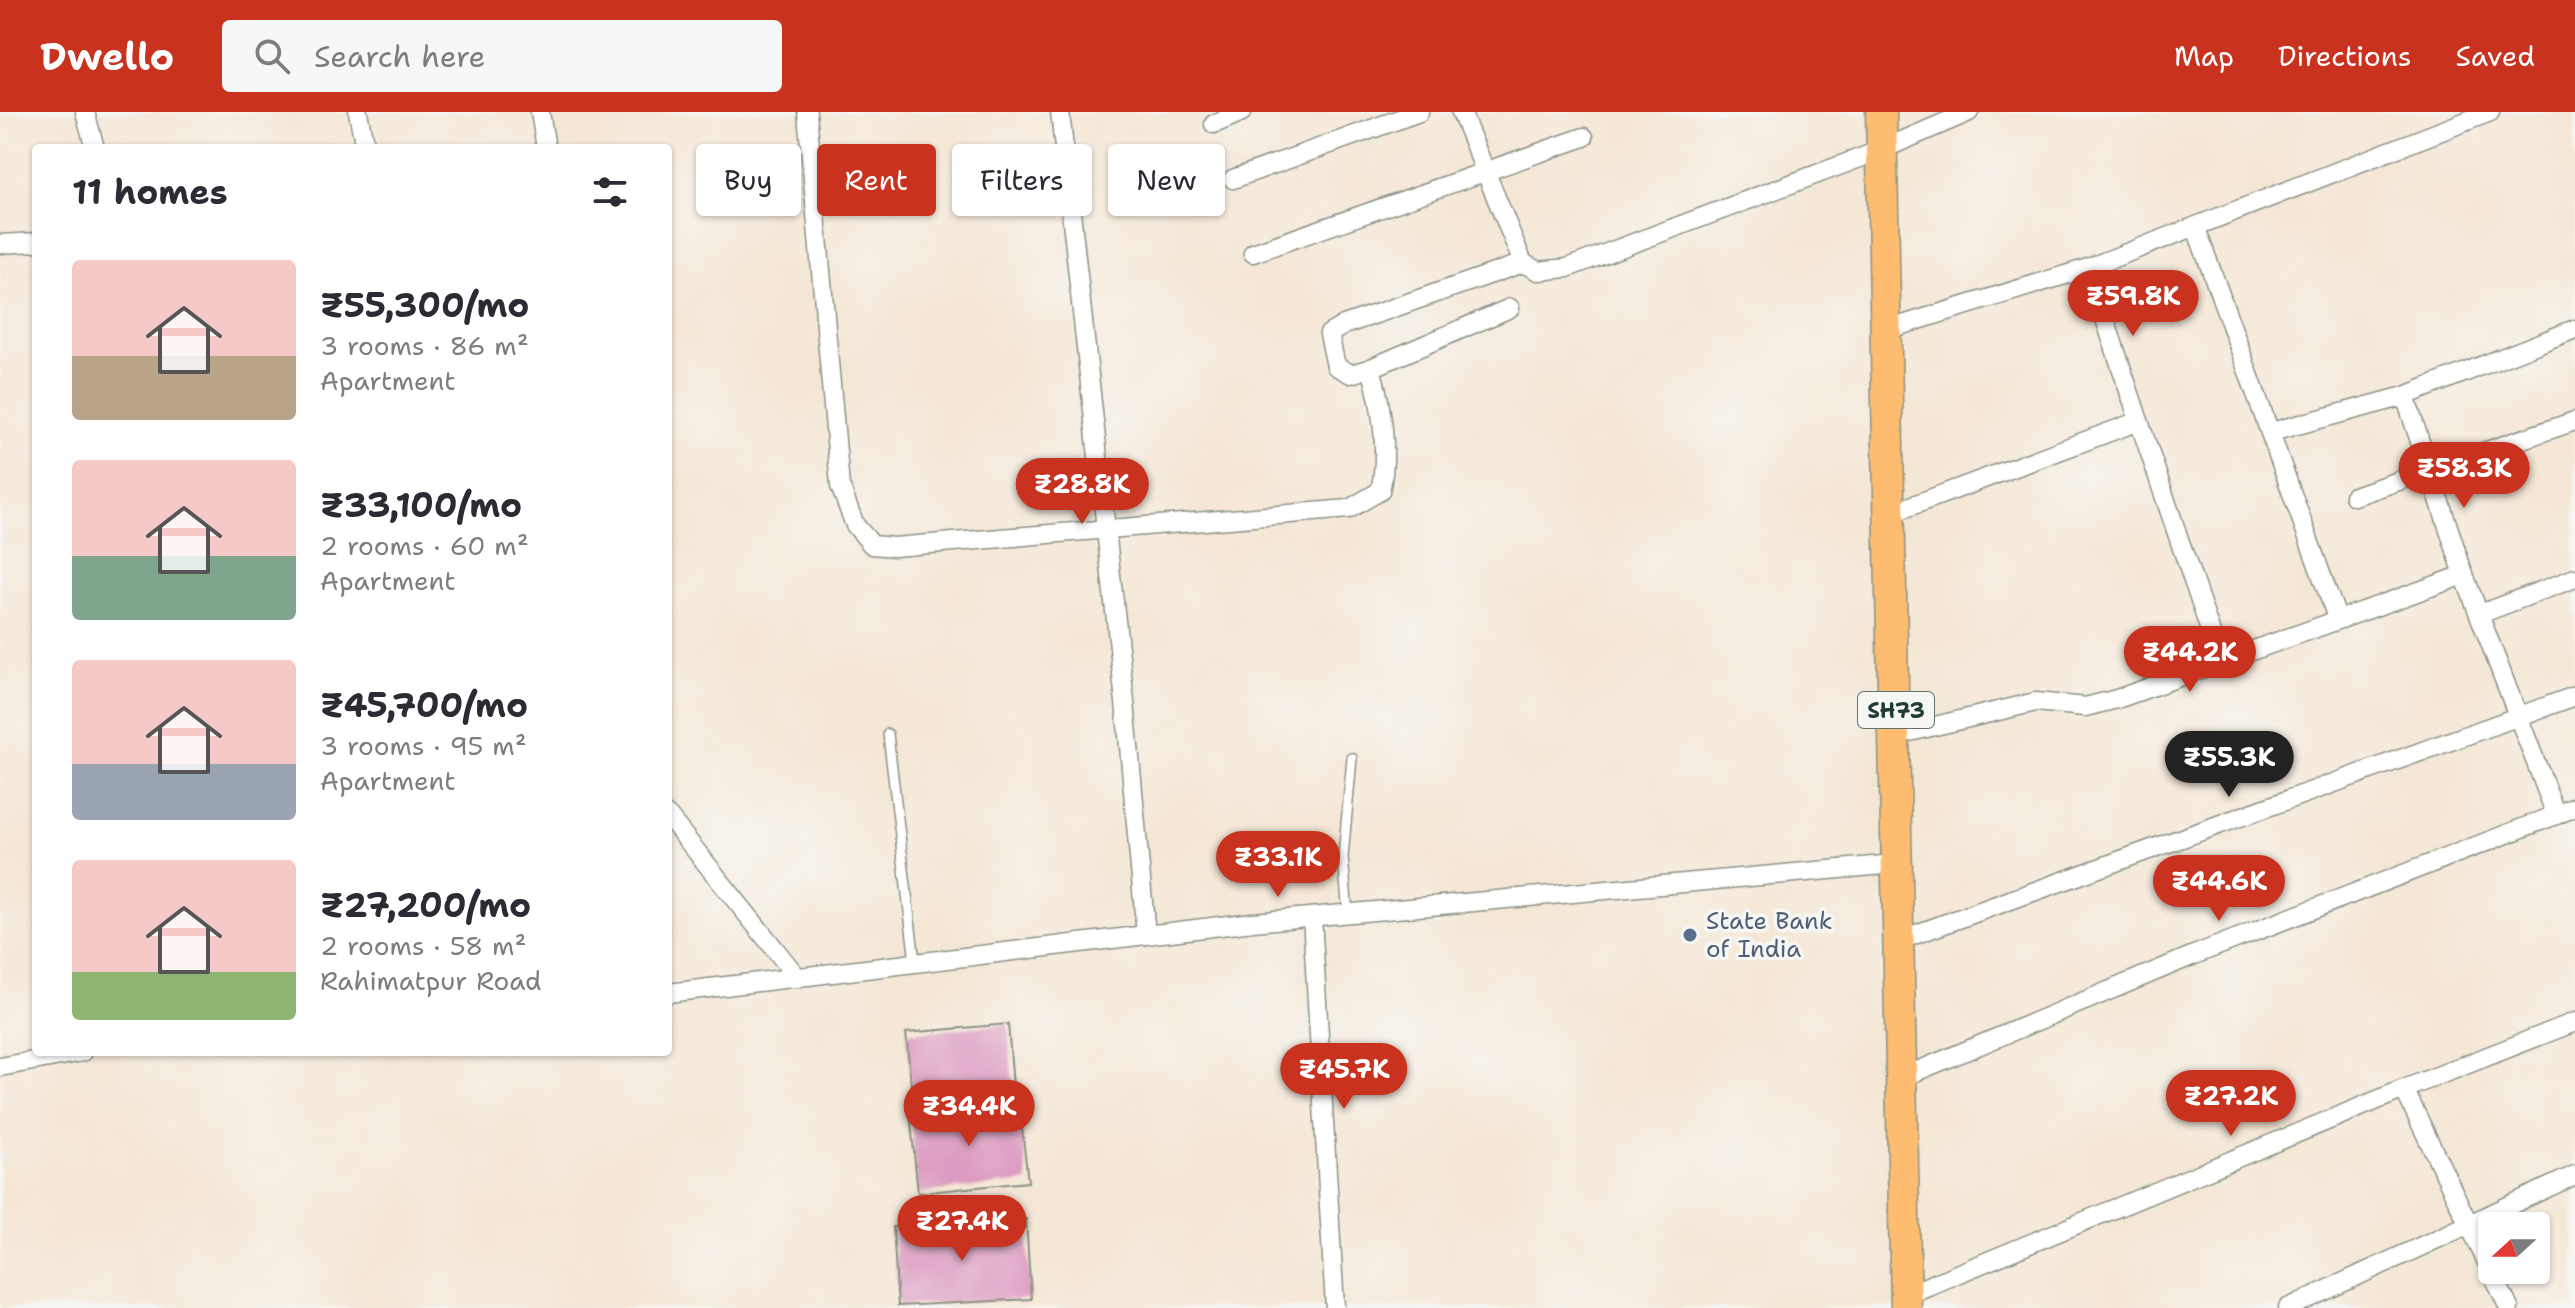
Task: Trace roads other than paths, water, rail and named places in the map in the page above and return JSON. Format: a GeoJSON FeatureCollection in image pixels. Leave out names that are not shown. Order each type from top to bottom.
{"type":"FeatureCollection","features":[{"type":"Feature","properties":{"kind":"main road","name":"SH73"},"geometry":{"type":"LineString","coordinates":[[1881,112],[1897,735],[1895,864],[1906,1302]]}},
{"type":"Feature","properties":{"kind":"street"},"geometry":{"type":"LineString","coordinates":[[85,112],[94,144]]}},
{"type":"Feature","properties":{"kind":"street"},"geometry":{"type":"LineString","coordinates":[[358,112],[364,144]]}},
{"type":"Feature","properties":{"kind":"street"},"geometry":{"type":"LineString","coordinates":[[540,112],[545,144]]}},
{"type":"Feature","properties":{"kind":"street"},"geometry":{"type":"LineString","coordinates":[[807,112],[840,486],[855,525],[872,545],[894,547],[1349,509],[1380,491],[1385,471],[1377,388],[1371,368]]}},
{"type":"Feature","properties":{"kind":"street"},"geometry":{"type":"LineString","coordinates":[[1060,112],[1125,702],[1146,935]]}},
{"type":"Feature","properties":{"kind":"street"},"geometry":{"type":"LineString","coordinates":[[1214,124],[1242,112]]}},
{"type":"Feature","properties":{"kind":"street"},"geometry":{"type":"LineString","coordinates":[[1233,179],[1419,112]]}},
{"type":"Feature","properties":{"kind":"street"},"geometry":{"type":"LineString","coordinates":[[1461,112],[1523,263],[1538,271],[1567,268],[1881,150],[1969,112]]}},
{"type":"Feature","properties":{"kind":"street"},"geometry":{"type":"LineString","coordinates":[[1886,330],[2088,268],[2490,112]]}},
{"type":"Feature","properties":{"kind":"street"},"geometry":{"type":"LineString","coordinates":[[1253,253],[1584,137]]}},
{"type":"Feature","properties":{"kind":"street"},"geometry":{"type":"LineString","coordinates":[[2196,228],[2337,618]]}},
{"type":"Feature","properties":{"kind":"street"},"geometry":{"type":"LineString","coordinates":[[0,244],[32,242]]}},
{"type":"Feature","properties":{"kind":"street"},"geometry":{"type":"LineString","coordinates":[[1510,308],[1371,368],[1351,374],[1336,366],[1329,334],[1344,325],[1523,263]]}},
{"type":"Feature","properties":{"kind":"street"},"geometry":{"type":"LineString","coordinates":[[2088,268],[2220,660]]}},
{"type":"Feature","properties":{"kind":"street"},"geometry":{"type":"LineString","coordinates":[[2271,432],[2405,396],[2575,329]]}},
{"type":"Feature","properties":{"kind":"street"},"geometry":{"type":"LineString","coordinates":[[2405,396],[2464,575],[2556,815]]}},
{"type":"Feature","properties":{"kind":"street"},"geometry":{"type":"LineString","coordinates":[[1892,513],[2139,421]]}},
{"type":"Feature","properties":{"kind":"street"},"geometry":{"type":"LineString","coordinates":[[2354,496],[2428,468],[2575,421]]}},
{"type":"Feature","properties":{"kind":"street"},"geometry":{"type":"LineString","coordinates":[[1897,735],[2036,702],[2085,707],[2117,699],[2464,575]]}},
{"type":"Feature","properties":{"kind":"street"},"geometry":{"type":"LineString","coordinates":[[2480,614],[2575,578]]}},
{"type":"Feature","properties":{"kind":"street"},"geometry":{"type":"LineString","coordinates":[[1897,941],[2575,696]]}},
{"type":"Feature","properties":{"kind":"street"},"geometry":{"type":"LineString","coordinates":[[1901,1078],[2194,955],[2575,807]]}},
{"type":"Feature","properties":{"kind":"street"},"geometry":{"type":"LineString","coordinates":[[672,821],[798,978]]}},
{"type":"Feature","properties":{"kind":"street"},"geometry":{"type":"LineString","coordinates":[[672,993],[1312,917],[1895,864]]}},
{"type":"Feature","properties":{"kind":"street"},"geometry":{"type":"LineString","coordinates":[[1312,917],[1335,1308]]}},
{"type":"Feature","properties":{"kind":"street"},"geometry":{"type":"LineString","coordinates":[[1906,1302],[2404,1089],[2575,1022]]}},
{"type":"Feature","properties":{"kind":"street"},"geometry":{"type":"LineString","coordinates":[[0,1067],[61,1056]]}},
{"type":"Feature","properties":{"kind":"street"},"geometry":{"type":"LineString","coordinates":[[2404,1089],[2467,1226],[2509,1308]]}},
{"type":"Feature","properties":{"kind":"street"},"geometry":{"type":"LineString","coordinates":[[2288,1308],[2575,1175]]}},
{"type":"Feature","properties":{"kind":"lane"},"geometry":{"type":"LineString","coordinates":[[888,734],[915,962]]}},
{"type":"Feature","properties":{"kind":"lane"},"geometry":{"type":"LineString","coordinates":[[1348,914],[1343,857],[1352,758]]}},
{"type":"Feature","properties":{"kind":"place","name":"State Bank of India"},"geometry":{"type":"Point","coordinates":[1690,935]}}]}
